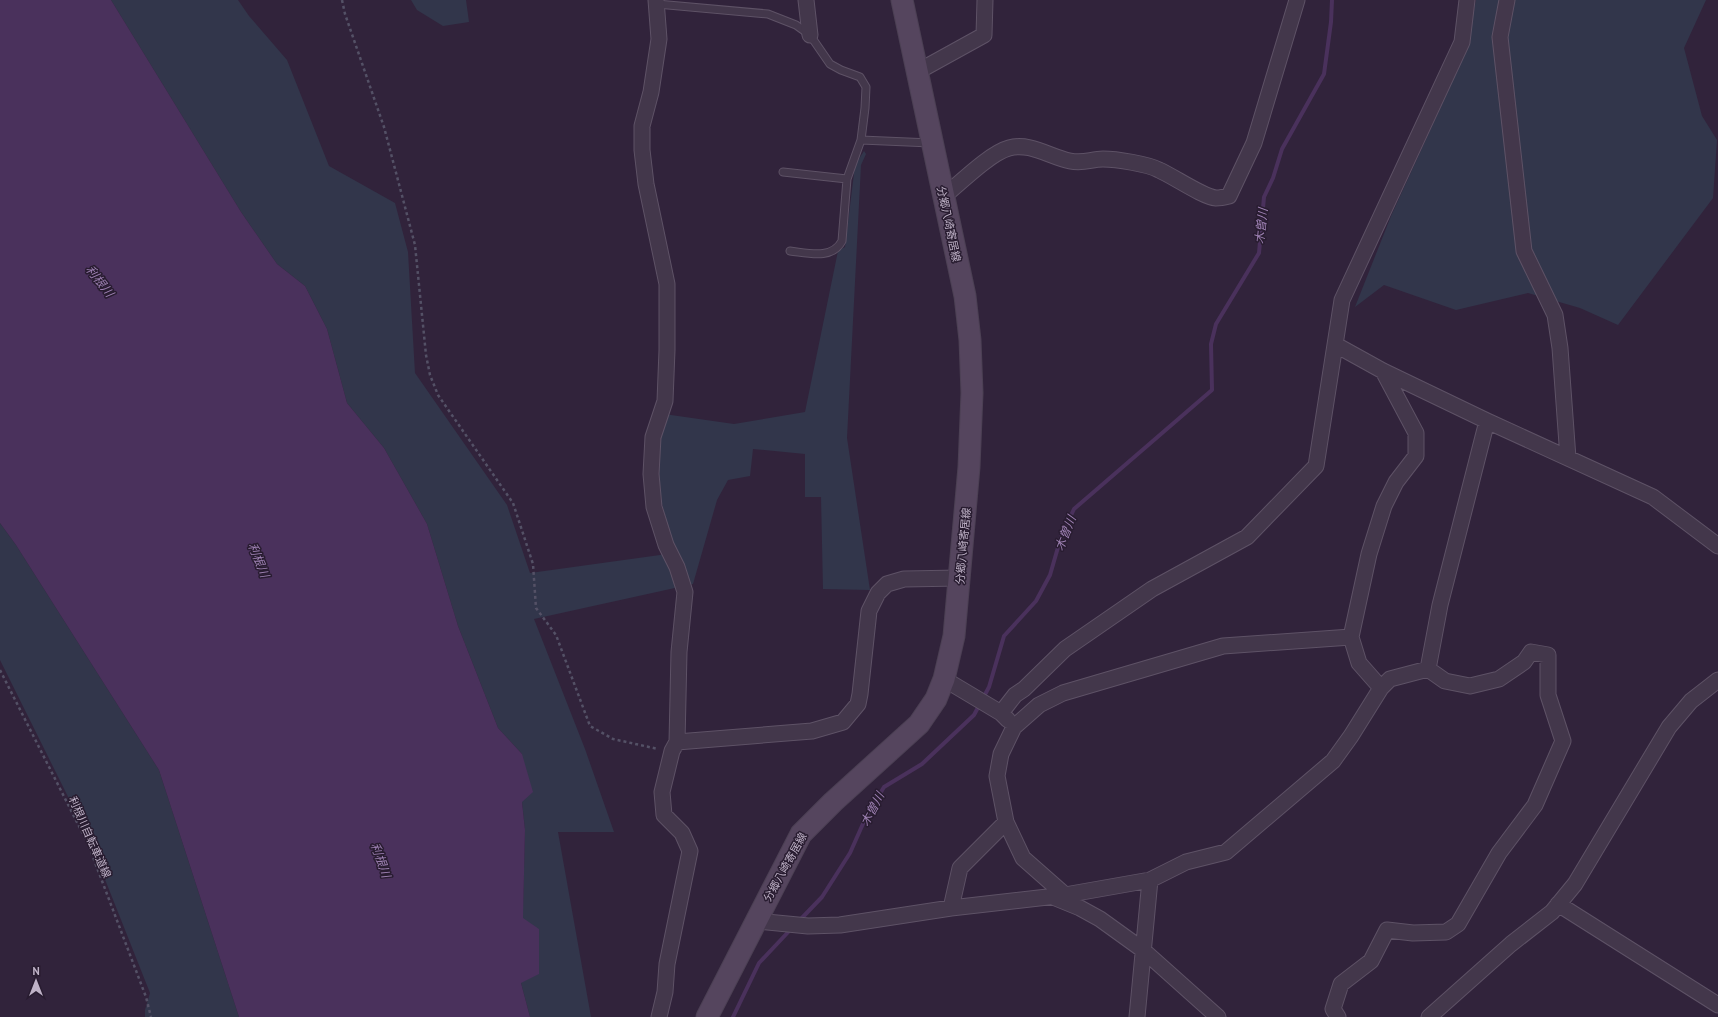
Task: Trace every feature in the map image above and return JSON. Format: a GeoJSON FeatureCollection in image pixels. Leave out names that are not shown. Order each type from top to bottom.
{"type":"FeatureCollection","features":[{"type":"Feature","properties":{"kind":"main road","name":"分郷八崎寄居線"},"geometry":{"type":"LineString","coordinates":[[707,1017],[801,834],[833,802],[919,724],[936,699],[944,679],[954,636],[969,467],[972,393],[970,340],[965,296],[902,0]]}},
{"type":"Feature","properties":{"kind":"street"},"geometry":{"type":"LineString","coordinates":[[806,0],[810,35]]}},
{"type":"Feature","properties":{"kind":"street"},"geometry":{"type":"LineString","coordinates":[[917,72],[984,35],[985,0]]}},
{"type":"Feature","properties":{"kind":"street"},"geometry":{"type":"LineString","coordinates":[[943,197],[998,153],[1008,148],[1020,146],[1070,161],[1086,163],[1101,159],[1114,160],[1158,169],[1216,198],[1228,196],[1254,143],[1297,0]]}},
{"type":"Feature","properties":{"kind":"street"},"geometry":{"type":"LineString","coordinates":[[997,710],[1024,689],[1065,649],[1152,589],[1247,537],[1316,466],[1342,300],[1462,42],[1467,0]]}},
{"type":"Feature","properties":{"kind":"street"},"geometry":{"type":"LineString","coordinates":[[1506,0],[1500,37],[1524,251],[1555,315],[1560,348],[1568,458]]}},
{"type":"Feature","properties":{"kind":"street"},"geometry":{"type":"LineString","coordinates":[[657,2],[659,40],[651,92],[642,126],[642,150],[646,184],[666,284],[664,401],[653,437],[652,481],[654,507],[666,545],[677,567],[685,592],[679,652],[675,747],[662,792],[664,815],[682,833],[690,852],[666,964],[665,992],[659,1017]]}},
{"type":"Feature","properties":{"kind":"street"},"geometry":{"type":"LineString","coordinates":[[1336,345],[1383,371],[1487,422],[1653,497],[1718,546]]}},
{"type":"Feature","properties":{"kind":"street"},"geometry":{"type":"LineString","coordinates":[[1381,688],[1359,663],[1351,637],[1369,554],[1384,506],[1396,482],[1416,456],[1416,433],[1383,371]]}},
{"type":"Feature","properties":{"kind":"street"},"geometry":{"type":"LineString","coordinates":[[1428,669],[1440,605],[1487,422]]}},
{"type":"Feature","properties":{"kind":"street"},"geometry":{"type":"LineString","coordinates":[[675,747],[812,731],[843,722],[858,704],[869,611],[878,593],[887,584],[904,579],[960,578]]}},
{"type":"Feature","properties":{"kind":"street"},"geometry":{"type":"LineString","coordinates":[[1066,895],[1023,858],[1006,822],[997,776],[1001,754],[1014,727],[1039,705],[1063,694],[1222,646],[1351,637]]}},
{"type":"Feature","properties":{"kind":"street"},"geometry":{"type":"LineString","coordinates":[[1338,1017],[1333,1009],[1341,984],[1371,961],[1387,930],[1413,933],[1446,932],[1458,924],[1499,853],[1535,805],[1563,741],[1548,695],[1548,655],[1531,652],[1524,662],[1499,679],[1470,686],[1444,681],[1428,669]]}},
{"type":"Feature","properties":{"kind":"street"},"geometry":{"type":"LineString","coordinates":[[756,921],[808,926],[840,925],[951,908],[1066,895],[1150,880],[1186,862],[1226,852],[1333,762],[1381,688],[1390,679],[1428,669]]}},
{"type":"Feature","properties":{"kind":"street"},"geometry":{"type":"LineString","coordinates":[[944,679],[997,710],[1014,727]]}},
{"type":"Feature","properties":{"kind":"street"},"geometry":{"type":"LineString","coordinates":[[1429,1017],[1511,944],[1552,912],[1575,884],[1669,727],[1691,701],[1718,680]]}},
{"type":"Feature","properties":{"kind":"street"},"geometry":{"type":"LineString","coordinates":[[951,908],[960,868],[1006,822]]}},
{"type":"Feature","properties":{"kind":"street"},"geometry":{"type":"LineString","coordinates":[[1137,1017],[1150,880]]}},
{"type":"Feature","properties":{"kind":"street"},"geometry":{"type":"LineString","coordinates":[[1050,896],[1080,908],[1100,919],[1143,950],[1218,1017]]}},
{"type":"Feature","properties":{"kind":"street"},"geometry":{"type":"LineString","coordinates":[[1558,904],[1718,1004]]}},
{"type":"Feature","properties":{"kind":"lane"},"geometry":{"type":"LineString","coordinates":[[657,2],[768,14],[796,25],[810,35],[830,64],[860,77],[866,87],[861,140],[848,179],[842,241],[839,247],[830,253],[822,254],[790,251]]}},
{"type":"Feature","properties":{"kind":"lane"},"geometry":{"type":"LineString","coordinates":[[861,140],[933,143]]}},
{"type":"Feature","properties":{"kind":"lane"},"geometry":{"type":"LineString","coordinates":[[783,172],[848,179]]}},
{"type":"Feature","properties":{"kind":"path"},"geometry":{"type":"LineString","coordinates":[[342,0],[345,14],[384,127],[414,245],[426,355],[430,375],[438,395],[513,503],[533,564],[536,608],[556,635],[590,726],[613,739],[651,749],[675,747]]}},
{"type":"Feature","properties":{"kind":"path","name":"利根川自転車道線"},"geometry":{"type":"LineString","coordinates":[[0,670],[88,844],[146,997],[151,1017]]}},
{"type":"Feature","properties":{"kind":"shaded area"},"geometry":{"type":"Polygon","coordinates":[[[111,0],[238,0],[249,16],[287,60],[329,166],[395,203],[408,252],[415,373],[507,505],[530,573],[660,555],[674,549],[662,504],[656,448],[664,414],[734,424],[805,412],[838,251],[845,247],[855,165],[864,151],[866,154],[861,165],[847,438],[870,590],[823,589],[821,497],[805,497],[805,454],[753,449],[750,476],[728,480],[717,500],[693,584],[534,619],[585,749],[614,832],[558,832],[591,1017],[530,1017],[521,983],[525,830],[522,802],[522,754],[498,728],[458,626],[427,524],[384,448],[347,403],[327,329],[305,286],[277,264],[241,212],[111,0]]]}},
{"type":"Feature","properties":{"kind":"shaded area"},"geometry":{"type":"Polygon","coordinates":[[[411,0],[466,0],[469,22],[443,26],[417,10],[411,0]]]}},
{"type":"Feature","properties":{"kind":"shaded area"},"geometry":{"type":"Polygon","coordinates":[[[1476,0],[1706,0],[1684,48],[1702,116],[1717,140],[1713,198],[1618,325],[1580,308],[1528,293],[1456,310],[1384,285],[1355,307],[1391,216],[1464,56],[1476,0]]]}},
{"type":"Feature","properties":{"kind":"shaded area"},"geometry":{"type":"Polygon","coordinates":[[[0,523],[16,545],[159,770],[239,1017],[145,1017],[145,1010],[150,993],[89,839],[0,660],[0,523]]]}},
{"type":"Feature","properties":{"kind":"water","name":"利根川"},"geometry":{"type":"Polygon","coordinates":[[[0,0],[111,0],[241,212],[277,264],[305,286],[327,329],[347,403],[384,448],[427,524],[458,626],[498,728],[522,754],[533,792],[522,802],[525,830],[523,918],[539,929],[539,974],[521,983],[530,1017],[239,1017],[159,770],[16,545],[0,523],[0,0]]]}},
{"type":"Feature","properties":{"kind":"waterway","name":"木曽川"},"geometry":{"type":"LineString","coordinates":[[799,921],[822,897],[850,853],[866,817],[884,787],[922,764],[974,715],[989,687],[1004,636],[1036,601],[1050,575],[1061,537],[1074,509],[1212,390],[1211,344],[1216,324],[1259,253],[1264,197],[1273,178],[1282,149],[1324,74],[1331,22],[1332,0]]}},
{"type":"Feature","properties":{"kind":"waterway","name":"木曽川"},"geometry":{"type":"LineString","coordinates":[[733,1017],[759,963],[791,929]]}}]}
